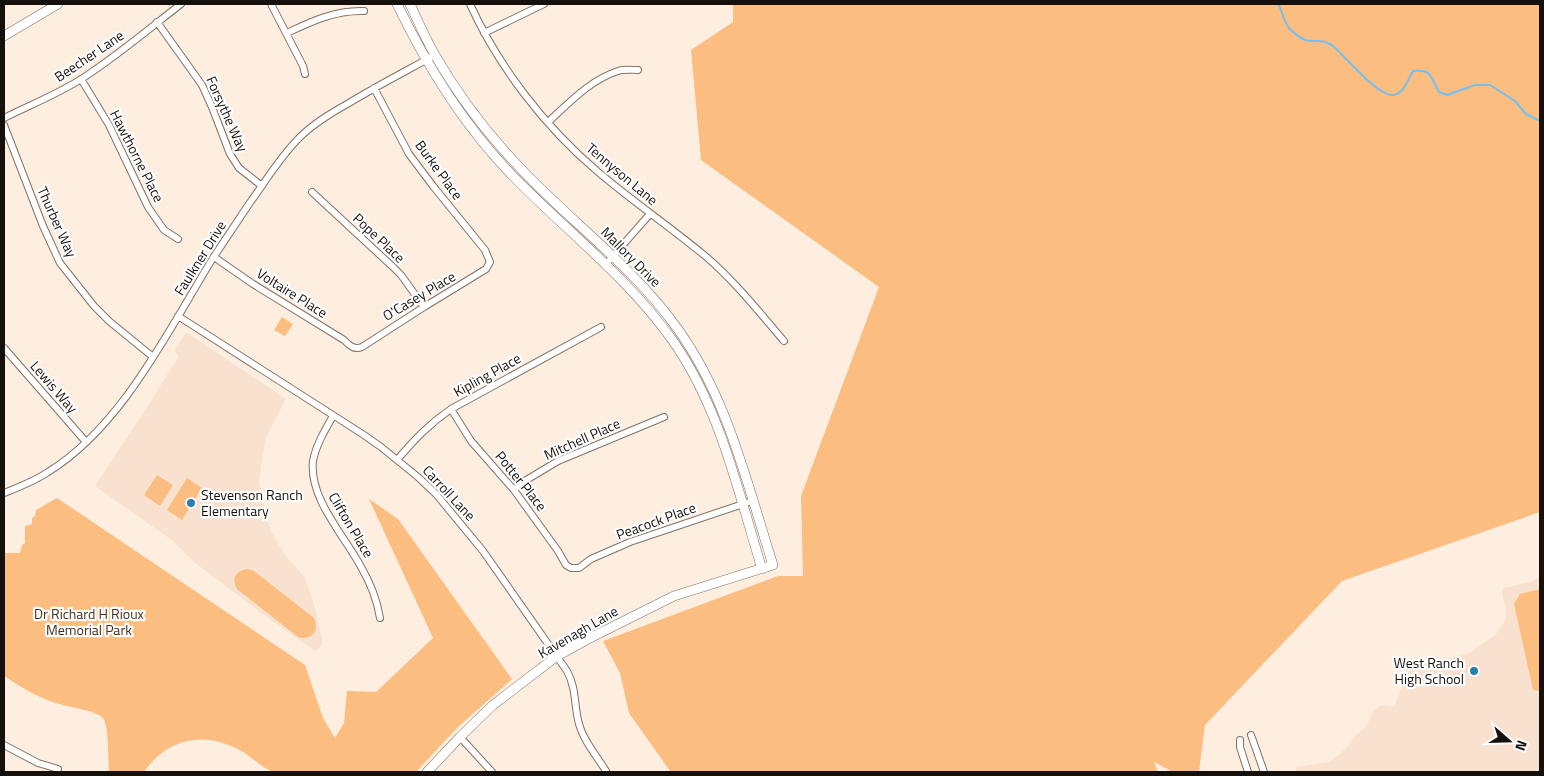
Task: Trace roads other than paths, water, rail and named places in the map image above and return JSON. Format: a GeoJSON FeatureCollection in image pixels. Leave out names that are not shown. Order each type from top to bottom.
{"type":"FeatureCollection","features":[{"type":"Feature","properties":{"kind":"main road"},"geometry":{"type":"LineString","coordinates":[[4,36],[58,4]]}},
{"type":"Feature","properties":{"kind":"main road"},"geometry":{"type":"LineString","coordinates":[[398,4],[426,60],[460,113],[495,157],[638,297],[673,341],[692,371],[720,436],[762,568]]}},
{"type":"Feature","properties":{"kind":"main road","name":"Mallory Drive"},"geometry":{"type":"LineString","coordinates":[[410,4],[435,55],[467,105],[504,151],[645,289],[677,328],[699,361],[717,396],[730,429],[773,565]]}},
{"type":"Feature","properties":{"kind":"main road","name":"Kavenagh Lane"},"geometry":{"type":"LineString","coordinates":[[426,772],[493,705],[557,656],[588,638],[674,596],[773,565]]}},
{"type":"Feature","properties":{"kind":"street","name":"Beecher Lane"},"geometry":{"type":"LineString","coordinates":[[4,118],[43,100],[81,79],[117,54],[181,4]]}},
{"type":"Feature","properties":{"kind":"street"},"geometry":{"type":"LineString","coordinates":[[272,4],[303,66],[305,74]]}},
{"type":"Feature","properties":{"kind":"street","name":"Tennyson Lane"},"geometry":{"type":"LineString","coordinates":[[470,4],[484,33],[521,88],[568,145],[650,214],[705,256],[730,279],[784,341]]}},
{"type":"Feature","properties":{"kind":"street"},"geometry":{"type":"LineString","coordinates":[[484,33],[544,4]]}},
{"type":"Feature","properties":{"kind":"street"},"geometry":{"type":"LineString","coordinates":[[287,33],[333,14],[350,10],[364,11]]}},
{"type":"Feature","properties":{"kind":"street","name":"Forsythe Way"},"geometry":{"type":"LineString","coordinates":[[157,22],[202,86],[230,154],[238,168],[262,186]]}},
{"type":"Feature","properties":{"kind":"street","name":"Faulkner Drive"},"geometry":{"type":"LineString","coordinates":[[4,493],[48,473],[63,462],[86,442],[124,400],[153,357],[214,257],[287,151],[323,118],[435,55]]}},
{"type":"Feature","properties":{"kind":"street"},"geometry":{"type":"LineString","coordinates":[[548,122],[583,90],[601,78],[620,70],[638,70]]}},
{"type":"Feature","properties":{"kind":"street","name":"Hawthorne Place"},"geometry":{"type":"LineString","coordinates":[[81,79],[109,125],[148,207],[164,230],[178,239]]}},
{"type":"Feature","properties":{"kind":"street","name":"Burke Place"},"geometry":{"type":"LineString","coordinates":[[374,88],[409,154],[485,250],[490,262]]}},
{"type":"Feature","properties":{"kind":"street","name":"Thurber Way"},"geometry":{"type":"LineString","coordinates":[[4,124],[43,226],[60,263],[109,321],[153,357]]}},
{"type":"Feature","properties":{"kind":"street","name":"Pope Place"},"geometry":{"type":"LineString","coordinates":[[312,192],[401,275],[424,307]]}},
{"type":"Feature","properties":{"kind":"street"},"geometry":{"type":"LineString","coordinates":[[605,265],[650,214]]}},
{"type":"Feature","properties":{"kind":"street","name":"Voltaire Place"},"geometry":{"type":"LineString","coordinates":[[214,257],[253,284],[344,340],[352,348],[357,349]]}},
{"type":"Feature","properties":{"kind":"street","name":"O'Casey Place"},"geometry":{"type":"LineString","coordinates":[[357,349],[478,275],[486,269],[490,262]]}},
{"type":"Feature","properties":{"kind":"street","name":"Carroll Lane"},"geometry":{"type":"LineString","coordinates":[[178,316],[370,439],[436,494],[483,550],[557,656],[572,681],[582,734],[606,771]]}},
{"type":"Feature","properties":{"kind":"street","name":"Kipling Place"},"geometry":{"type":"LineString","coordinates":[[397,460],[423,430],[450,410],[601,327]]}},
{"type":"Feature","properties":{"kind":"street","name":"Lewis Way"},"geometry":{"type":"LineString","coordinates":[[4,348],[86,442]]}},
{"type":"Feature","properties":{"kind":"street","name":"Potter Place"},"geometry":{"type":"LineString","coordinates":[[450,410],[471,441],[514,490],[566,565],[571,568]]}},
{"type":"Feature","properties":{"kind":"street","name":"Clifton Place"},"geometry":{"type":"LineString","coordinates":[[333,416],[317,445],[313,478],[324,507],[370,583],[378,603],[380,618]]}},
{"type":"Feature","properties":{"kind":"street","name":"Mitchell Place"},"geometry":{"type":"LineString","coordinates":[[514,490],[523,482],[558,461],[664,417]]}},
{"type":"Feature","properties":{"kind":"street","name":"Peacock Place"},"geometry":{"type":"LineString","coordinates":[[571,568],[579,568],[591,559],[630,542],[752,501]]}},
{"type":"Feature","properties":{"kind":"street"},"geometry":{"type":"LineString","coordinates":[[1251,735],[1264,772]]}},
{"type":"Feature","properties":{"kind":"street"},"geometry":{"type":"LineString","coordinates":[[460,736],[492,772]]}},
{"type":"Feature","properties":{"kind":"street"},"geometry":{"type":"LineString","coordinates":[[1240,740],[1240,747],[1248,772]]}},
{"type":"Feature","properties":{"kind":"street"},"geometry":{"type":"LineString","coordinates":[[4,745],[38,763],[58,769]]}},
{"type":"Feature","properties":{"kind":"waterway"},"geometry":{"type":"LineString","coordinates":[[1278,4],[1287,25],[1295,33],[1305,40],[1322,41],[1330,44],[1372,84],[1388,94],[1394,95],[1401,91],[1413,71],[1425,71],[1439,92],[1447,95],[1475,85],[1490,85],[1515,101],[1526,114],[1540,121]]}},
{"type":"Feature","properties":{"kind":"place","name":"Stevenson Ranch Elementary"},"geometry":{"type":"Point","coordinates":[191,503]}},
{"type":"Feature","properties":{"kind":"place","name":"West Ranch High School"},"geometry":{"type":"Point","coordinates":[1474,671]}},
{"type":"Feature","properties":{"kind":"park label","name":"Dr Richard H Rioux Memorial Park"},"geometry":{"type":"Point","coordinates":[89,622]}}]}
